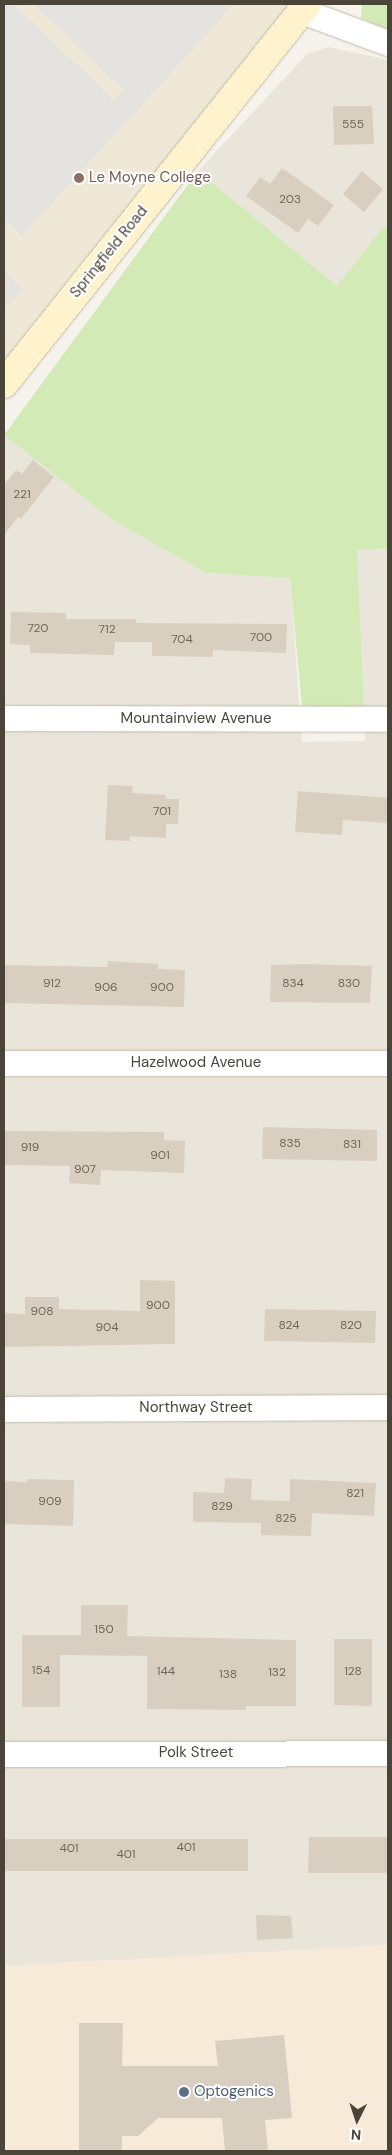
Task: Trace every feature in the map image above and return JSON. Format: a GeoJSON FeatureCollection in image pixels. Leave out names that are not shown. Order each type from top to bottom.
{"type":"FeatureCollection","features":[{"type":"Feature","properties":{"kind":"street"},"geometry":{"type":"LineString","coordinates":[[304,7],[388,43]]}},
{"type":"Feature","properties":{"kind":"street","name":"Springfield Road"},"geometry":{"type":"LineString","coordinates":[[4,384],[304,7]]}},
{"type":"Feature","properties":{"kind":"street","name":"Mountainview Avenue"},"geometry":{"type":"LineString","coordinates":[[4,718],[388,719]]}},
{"type":"Feature","properties":{"kind":"street","name":"Hazelwood Avenue"},"geometry":{"type":"LineString","coordinates":[[4,1063],[388,1063]]}},
{"type":"Feature","properties":{"kind":"street","name":"Northway Street"},"geometry":{"type":"LineString","coordinates":[[4,1409],[388,1407]]}},
{"type":"Feature","properties":{"kind":"street","name":"Polk Street"},"geometry":{"type":"LineString","coordinates":[[4,1754],[388,1753]]}},
{"type":"Feature","properties":{"kind":"shaded area","name":"Le Moyne College"},"geometry":{"type":"Polygon","coordinates":[[[4,4],[290,4],[4,370],[4,4]]]}},
{"type":"Feature","properties":{"kind":"shaded area"},"geometry":{"type":"Polygon","coordinates":[[[4,4],[13,4],[114,100],[124,90],[33,4],[234,4],[22,236],[4,219],[4,4]]]}},
{"type":"Feature","properties":{"kind":"shaded area"},"geometry":{"type":"Polygon","coordinates":[[[329,47],[388,60],[388,228],[383,227],[337,286],[198,171],[307,54],[329,47]]]}},
{"type":"Feature","properties":{"kind":"shaded area"},"geometry":{"type":"Polygon","coordinates":[[[4,270],[23,289],[4,309],[4,270]]]}},
{"type":"Feature","properties":{"kind":"shaded area"},"geometry":{"type":"Polygon","coordinates":[[[4,435],[111,519],[206,573],[290,578],[302,742],[365,741],[357,550],[388,549],[388,1945],[4,1966],[4,435]]]}},
{"type":"Feature","properties":{"kind":"shaded area"},"geometry":{"type":"Polygon","coordinates":[[[388,1945],[388,2151],[4,2151],[4,1966],[388,1945]]]}},
{"type":"Feature","properties":{"kind":"green space"},"geometry":{"type":"Polygon","coordinates":[[[362,4],[388,4],[388,30],[361,18],[362,4]]]}},
{"type":"Feature","properties":{"kind":"green space"},"geometry":{"type":"Polygon","coordinates":[[[198,171],[337,286],[383,227],[388,228],[388,549],[357,550],[364,708],[302,707],[290,578],[206,573],[111,519],[4,435],[198,171]]]}},
{"type":"Feature","properties":{"kind":"building"},"geometry":{"type":"Polygon","coordinates":[[[333,106],[372,106],[374,144],[334,145],[333,106]]]}},
{"type":"Feature","properties":{"kind":"building"},"geometry":{"type":"Polygon","coordinates":[[[282,168],[334,205],[318,226],[308,219],[298,233],[246,196],[260,177],[270,184],[282,168]]]}},
{"type":"Feature","properties":{"kind":"building"},"geometry":{"type":"Polygon","coordinates":[[[362,171],[383,189],[364,212],[343,194],[362,171]]]}},
{"type":"Feature","properties":{"kind":"building"},"geometry":{"type":"Polygon","coordinates":[[[33,460],[54,477],[21,519],[18,517],[4,535],[4,485],[16,470],[22,474],[33,460]]]}},
{"type":"Feature","properties":{"kind":"building"},"geometry":{"type":"Polygon","coordinates":[[[11,612],[66,613],[66,619],[136,619],[136,623],[287,624],[286,653],[213,650],[213,657],[152,656],[152,642],[115,642],[114,655],[30,653],[30,645],[10,644],[11,612]]]}},
{"type":"Feature","properties":{"kind":"building"},"geometry":{"type":"Polygon","coordinates":[[[108,785],[133,786],[132,793],[166,795],[165,799],[179,799],[178,824],[166,824],[166,838],[130,836],[130,841],[105,840],[108,785]]]}},
{"type":"Feature","properties":{"kind":"building"},"geometry":{"type":"Polygon","coordinates":[[[298,791],[388,798],[388,823],[343,820],[342,835],[295,832],[298,791]]]}},
{"type":"Feature","properties":{"kind":"building"},"geometry":{"type":"Polygon","coordinates":[[[108,961],[158,964],[158,969],[185,970],[184,1007],[4,1003],[4,965],[107,967],[108,961]]]}},
{"type":"Feature","properties":{"kind":"building"},"geometry":{"type":"Polygon","coordinates":[[[271,965],[372,966],[370,1003],[270,1002],[271,965]]]}},
{"type":"Feature","properties":{"kind":"building"},"geometry":{"type":"Polygon","coordinates":[[[263,1127],[377,1130],[377,1161],[262,1159],[263,1127]]]}},
{"type":"Feature","properties":{"kind":"building"},"geometry":{"type":"Polygon","coordinates":[[[4,1131],[164,1132],[164,1140],[185,1141],[184,1173],[101,1170],[100,1185],[69,1183],[70,1166],[4,1165],[4,1131]]]}},
{"type":"Feature","properties":{"kind":"building"},"geometry":{"type":"Polygon","coordinates":[[[140,1280],[175,1281],[175,1344],[4,1347],[4,1313],[25,1314],[25,1297],[59,1297],[59,1309],[140,1311],[140,1280]]]}},
{"type":"Feature","properties":{"kind":"building"},"geometry":{"type":"Polygon","coordinates":[[[265,1309],[376,1311],[375,1343],[264,1341],[265,1309]]]}},
{"type":"Feature","properties":{"kind":"building"},"geometry":{"type":"Polygon","coordinates":[[[225,1478],[252,1479],[251,1500],[290,1501],[290,1479],[376,1483],[374,1516],[312,1513],[311,1536],[261,1535],[261,1523],[193,1522],[193,1492],[224,1493],[225,1478]]]}},
{"type":"Feature","properties":{"kind":"building"},"geometry":{"type":"Polygon","coordinates":[[[27,1479],[74,1480],[73,1526],[4,1524],[4,1481],[27,1482],[27,1479]]]}},
{"type":"Feature","properties":{"kind":"building"},"geometry":{"type":"Polygon","coordinates":[[[81,1605],[128,1605],[127,1636],[296,1640],[296,1706],[246,1706],[246,1710],[147,1709],[147,1656],[60,1655],[60,1707],[22,1707],[22,1635],[81,1635],[81,1605]]]}},
{"type":"Feature","properties":{"kind":"building"},"geometry":{"type":"Polygon","coordinates":[[[334,1639],[372,1639],[372,1706],[334,1705],[334,1639]]]}},
{"type":"Feature","properties":{"kind":"building"},"geometry":{"type":"Polygon","coordinates":[[[309,1837],[388,1837],[388,1873],[308,1873],[309,1837]]]}},
{"type":"Feature","properties":{"kind":"building"},"geometry":{"type":"Polygon","coordinates":[[[4,1839],[248,1839],[248,1871],[4,1871],[4,1839]]]}},
{"type":"Feature","properties":{"kind":"building"},"geometry":{"type":"Polygon","coordinates":[[[256,1915],[291,1916],[293,1938],[257,1940],[256,1915]]]}},
{"type":"Feature","properties":{"kind":"building","name":"Optogenics"},"geometry":{"type":"Polygon","coordinates":[[[79,2023],[123,2023],[122,2066],[218,2066],[215,2041],[284,2035],[292,2118],[265,2120],[268,2151],[225,2151],[222,2118],[158,2118],[138,2136],[122,2136],[122,2151],[79,2151],[79,2023]]]}},
{"type":"Feature","properties":{"kind":"place","name":"Le Moyne College"},"geometry":{"type":"Point","coordinates":[79,178]}},
{"type":"Feature","properties":{"kind":"place","name":"Optogenics"},"geometry":{"type":"Point","coordinates":[184,2092]}}]}
